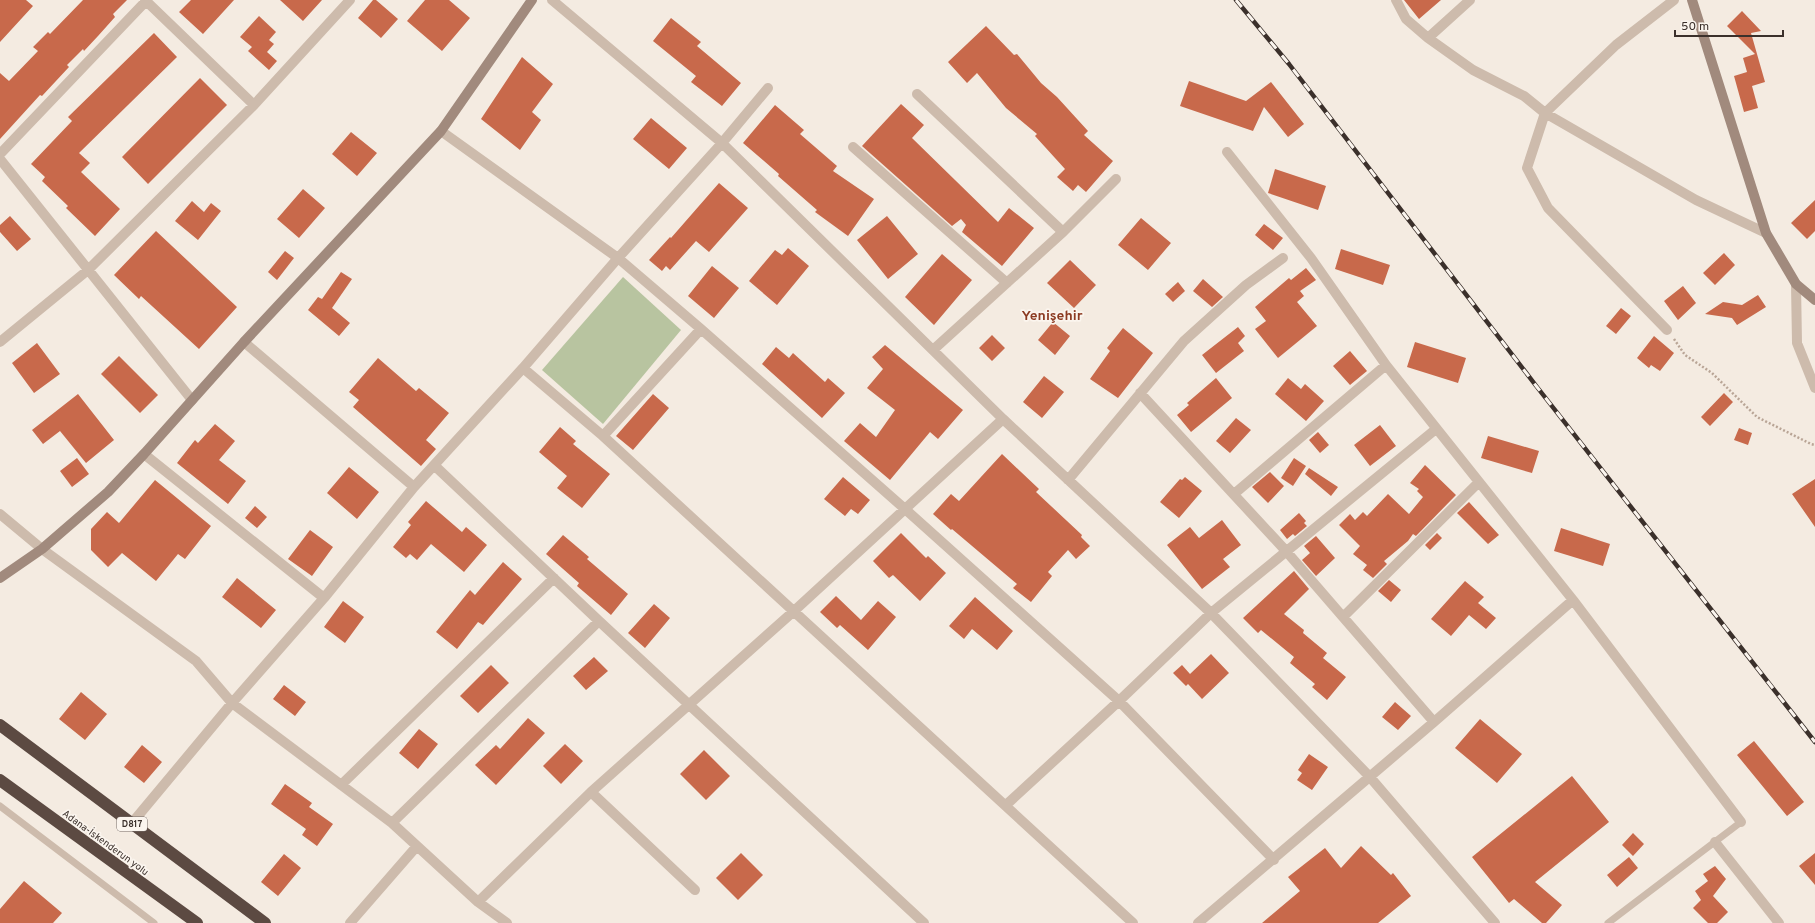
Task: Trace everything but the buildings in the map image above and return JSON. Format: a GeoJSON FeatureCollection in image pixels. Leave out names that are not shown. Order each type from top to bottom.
{"type":"FeatureCollection","features":[{"type":"Feature","properties":{"kind":"highway","name":"D817"},"geometry":{"type":"LineString","coordinates":[[0,725],[265,923]]}},
{"type":"Feature","properties":{"kind":"highway","name":"Adana-İskenderun yolu"},"geometry":{"type":"LineString","coordinates":[[0,780],[197,923]]}},
{"type":"Feature","properties":{"kind":"street"},"geometry":{"type":"LineString","coordinates":[[0,154],[146,0],[254,105]]}},
{"type":"Feature","properties":{"kind":"street"},"geometry":{"type":"LineString","coordinates":[[0,342],[88,270],[254,105],[350,0]]}},
{"type":"Feature","properties":{"kind":"street"},"geometry":{"type":"LineString","coordinates":[[0,578],[42,549],[108,492],[144,454],[244,342],[441,131],[532,0]]}},
{"type":"Feature","properties":{"kind":"street"},"geometry":{"type":"LineString","coordinates":[[552,0],[722,143],[1003,419],[1211,613],[1369,776],[1495,923]]}},
{"type":"Feature","properties":{"kind":"street"},"geometry":{"type":"LineString","coordinates":[[1396,0],[1406,19],[1428,38],[1474,70],[1524,96],[1546,113],[1696,200],[1766,233]]}},
{"type":"Feature","properties":{"kind":"street"},"geometry":{"type":"LineString","coordinates":[[1428,38],[1470,0]]}},
{"type":"Feature","properties":{"kind":"street"},"geometry":{"type":"LineString","coordinates":[[1667,330],[1548,208],[1527,168],[1546,113],[1616,45],[1674,0]]}},
{"type":"Feature","properties":{"kind":"street"},"geometry":{"type":"LineString","coordinates":[[1692,0],[1766,233],[1796,284],[1815,300]]}},
{"type":"Feature","properties":{"kind":"street"},"geometry":{"type":"LineString","coordinates":[[132,823],[232,703],[324,598],[414,487],[435,466],[523,368],[618,258],[722,143],[768,88]]}},
{"type":"Feature","properties":{"kind":"street"},"geometry":{"type":"LineString","coordinates":[[917,94],[1064,232]]}},
{"type":"Feature","properties":{"kind":"street"},"geometry":{"type":"LineString","coordinates":[[441,131],[618,258],[701,329],[1119,701],[1274,860]]}},
{"type":"Feature","properties":{"kind":"street"},"geometry":{"type":"LineString","coordinates":[[853,148],[1007,283]]}},
{"type":"Feature","properties":{"kind":"street"},"geometry":{"type":"LineString","coordinates":[[1227,152],[1311,258],[1386,365],[1573,600],[1741,822]]}},
{"type":"Feature","properties":{"kind":"street"},"geometry":{"type":"LineString","coordinates":[[0,159],[192,400]]}},
{"type":"Feature","properties":{"kind":"street"},"geometry":{"type":"LineString","coordinates":[[933,350],[1064,232],[1116,179]]}},
{"type":"Feature","properties":{"kind":"street"},"geometry":{"type":"LineString","coordinates":[[1068,480],[1184,341],[1246,285],[1283,258]]}},
{"type":"Feature","properties":{"kind":"street"},"geometry":{"type":"LineString","coordinates":[[1796,284],[1797,343],[1815,388]]}},
{"type":"Feature","properties":{"kind":"street"},"geometry":{"type":"LineString","coordinates":[[603,436],[701,329]]}},
{"type":"Feature","properties":{"kind":"street"},"geometry":{"type":"LineString","coordinates":[[244,342],[414,487]]}},
{"type":"Feature","properties":{"kind":"street"},"geometry":{"type":"LineString","coordinates":[[1234,494],[1386,365]]}},
{"type":"Feature","properties":{"kind":"street"},"geometry":{"type":"LineString","coordinates":[[523,368],[603,436],[1133,923]]}},
{"type":"Feature","properties":{"kind":"street"},"geometry":{"type":"LineString","coordinates":[[1140,393],[1286,551],[1434,722]]}},
{"type":"Feature","properties":{"kind":"street"},"geometry":{"type":"LineString","coordinates":[[478,902],[591,792],[794,611],[1003,419]]}},
{"type":"Feature","properties":{"kind":"street"},"geometry":{"type":"LineString","coordinates":[[1006,805],[1119,701],[1211,613],[1436,429]]}},
{"type":"Feature","properties":{"kind":"street"},"geometry":{"type":"LineString","coordinates":[[144,454],[324,598]]}},
{"type":"Feature","properties":{"kind":"street"},"geometry":{"type":"LineString","coordinates":[[435,466],[599,622],[924,923]]}},
{"type":"Feature","properties":{"kind":"street"},"geometry":{"type":"LineString","coordinates":[[1344,617],[1479,482]]}},
{"type":"Feature","properties":{"kind":"street"},"geometry":{"type":"LineString","coordinates":[[0,514],[42,549],[196,661],[232,703],[392,823],[478,902],[507,923]]}},
{"type":"Feature","properties":{"kind":"street"},"geometry":{"type":"LineString","coordinates":[[341,785],[554,578]]}},
{"type":"Feature","properties":{"kind":"street"},"geometry":{"type":"LineString","coordinates":[[1198,923],[1274,860],[1573,600]]}},
{"type":"Feature","properties":{"kind":"street"},"geometry":{"type":"LineString","coordinates":[[392,823],[599,622]]}},
{"type":"Feature","properties":{"kind":"street"},"geometry":{"type":"LineString","coordinates":[[591,792],[696,890]]}},
{"type":"Feature","properties":{"kind":"street"},"geometry":{"type":"LineString","coordinates":[[1715,842],[1779,923]]}},
{"type":"Feature","properties":{"kind":"street"},"geometry":{"type":"LineString","coordinates":[[350,923],[417,846]]}},
{"type":"Feature","properties":{"kind":"lane"},"geometry":{"type":"LineString","coordinates":[[0,806],[154,923]]}},
{"type":"Feature","properties":{"kind":"lane"},"geometry":{"type":"LineString","coordinates":[[1608,923],[1741,822]]}},
{"type":"Feature","properties":{"kind":"path"},"geometry":{"type":"LineString","coordinates":[[1667,330],[1685,355],[1712,373],[1757,417],[1810,444],[1815,445]]}},
{"type":"Feature","properties":{"kind":"green space"},"geometry":{"type":"Polygon","coordinates":[[[623,277],[681,330],[603,424],[542,370],[623,277]]]}},
{"type":"Feature","properties":{"kind":"railway"},"geometry":{"type":"LineString","coordinates":[[1236,0],[1289,64],[1537,387],[1815,742]]}},
{"type":"Feature","properties":{"kind":"district","name":"Yenişehir"},"geometry":{"type":"Point","coordinates":[1052,315]}}]}
